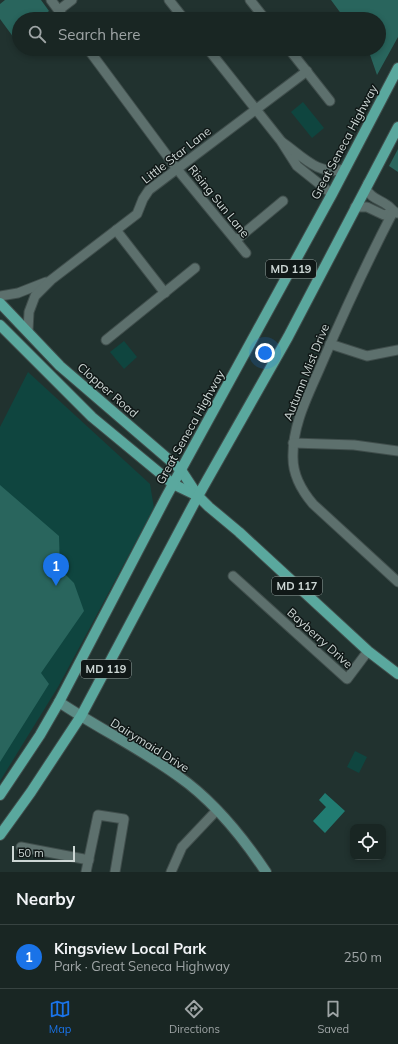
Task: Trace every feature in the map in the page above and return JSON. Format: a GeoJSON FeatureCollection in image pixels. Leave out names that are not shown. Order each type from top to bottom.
{"type":"FeatureCollection","features":[{"type":"Feature","properties":{"kind":"main road","name":"Great Seneca Highway"},"geometry":{"type":"LineString","coordinates":[[0,796],[40,735],[59,702],[173,484],[332,194],[398,68]]}},
{"type":"Feature","properties":{"kind":"main road","name":"MD 119"},"geometry":{"type":"LineString","coordinates":[[0,835],[31,792],[81,716],[198,496],[288,337],[398,127]]}},
{"type":"Feature","properties":{"kind":"main road","name":"Clopper Road"},"geometry":{"type":"LineString","coordinates":[[0,304],[28,331],[60,366],[181,470],[198,496],[368,651],[398,674]]}},
{"type":"Feature","properties":{"kind":"main road","name":"Clopper Road"},"geometry":{"type":"LineString","coordinates":[[0,325],[92,416],[173,484],[198,496]]}},
{"type":"Feature","properties":{"kind":"street"},"geometry":{"type":"LineString","coordinates":[[52,0],[59,10],[72,0]]}},
{"type":"Feature","properties":{"kind":"street"},"geometry":{"type":"LineString","coordinates":[[170,0],[179,12]]}},
{"type":"Feature","properties":{"kind":"street"},"geometry":{"type":"LineString","coordinates":[[250,0],[259,12]]}},
{"type":"Feature","properties":{"kind":"street","name":"Rising Sun Lane"},"geometry":{"type":"LineString","coordinates":[[93,56],[178,169],[246,253]]}},
{"type":"Feature","properties":{"kind":"street"},"geometry":{"type":"LineString","coordinates":[[214,56],[281,141],[296,166],[332,194]]}},
{"type":"Feature","properties":{"kind":"street"},"geometry":{"type":"LineString","coordinates":[[295,56],[330,101]]}},
{"type":"Feature","properties":{"kind":"street","name":"Little Star Lane"},"geometry":{"type":"LineString","coordinates":[[28,331],[29,312],[35,296],[51,280],[137,214],[143,199],[149,190],[307,71]]}},
{"type":"Feature","properties":{"kind":"street"},"geometry":{"type":"LineString","coordinates":[[281,141],[309,163],[326,172],[344,169]]}},
{"type":"Feature","properties":{"kind":"street"},"geometry":{"type":"LineString","coordinates":[[356,207],[367,207],[384,215],[395,213],[389,205],[372,197],[366,189],[368,182]]}},
{"type":"Feature","properties":{"kind":"street"},"geometry":{"type":"LineString","coordinates":[[236,240],[283,201]]}},
{"type":"Feature","properties":{"kind":"street","name":"Autumn Mist Drive"},"geometry":{"type":"LineString","coordinates":[[395,213],[362,272],[295,428],[293,460],[296,477],[304,493],[326,518],[398,582]]}},
{"type":"Feature","properties":{"kind":"street"},"geometry":{"type":"LineString","coordinates":[[116,230],[165,293]]}},
{"type":"Feature","properties":{"kind":"street"},"geometry":{"type":"LineString","coordinates":[[106,340],[195,268]]}},
{"type":"Feature","properties":{"kind":"street","name":"Little Star Lane"},"geometry":{"type":"LineString","coordinates":[[0,296],[18,293],[51,280]]}},
{"type":"Feature","properties":{"kind":"street"},"geometry":{"type":"LineString","coordinates":[[330,344],[367,356],[398,350]]}},
{"type":"Feature","properties":{"kind":"street"},"geometry":{"type":"LineString","coordinates":[[293,443],[354,445],[398,451]]}},
{"type":"Feature","properties":{"kind":"street","name":"Bayberry Drive"},"geometry":{"type":"LineString","coordinates":[[233,576],[347,679],[368,651]]}},
{"type":"Feature","properties":{"kind":"street","name":"Dairymaid Drive"},"geometry":{"type":"LineString","coordinates":[[59,702],[179,776],[217,810],[243,838],[266,872]]}},
{"type":"Feature","properties":{"kind":"street"},"geometry":{"type":"LineString","coordinates":[[171,872],[182,848],[217,810]]}},
{"type":"Feature","properties":{"kind":"street"},"geometry":{"type":"LineString","coordinates":[[86,872],[98,815],[124,819],[115,872]]}},
{"type":"Feature","properties":{"kind":"street"},"geometry":{"type":"LineString","coordinates":[[21,847],[89,860]]}},
{"type":"Feature","properties":{"kind":"shaded area"},"geometry":{"type":"Polygon","coordinates":[[[5,0],[41,0],[49,11],[12,12],[12,35],[0,19],[0,4],[5,0]]]}},
{"type":"Feature","properties":{"kind":"shaded area"},"geometry":{"type":"Polygon","coordinates":[[[331,0],[398,0],[398,37],[377,75],[370,56],[386,56],[386,12],[340,12],[331,0]]]}},
{"type":"Feature","properties":{"kind":"shaded area"},"geometry":{"type":"Polygon","coordinates":[[[303,102],[324,128],[312,138],[291,112],[303,102]]]}},
{"type":"Feature","properties":{"kind":"shaded area"},"geometry":{"type":"Polygon","coordinates":[[[398,149],[398,172],[389,166],[398,149]]]}},
{"type":"Feature","properties":{"kind":"shaded area"},"geometry":{"type":"Polygon","coordinates":[[[124,341],[137,357],[124,369],[110,352],[124,341]]]}},
{"type":"Feature","properties":{"kind":"shaded area"},"geometry":{"type":"Polygon","coordinates":[[[28,372],[150,484],[154,508],[58,687],[0,781],[0,427],[28,372]]]}},
{"type":"Feature","properties":{"kind":"shaded area"},"geometry":{"type":"Polygon","coordinates":[[[0,485],[59,536],[60,569],[74,583],[84,611],[41,673],[49,684],[0,762],[0,485]]]}},
{"type":"Feature","properties":{"kind":"shaded area"},"geometry":{"type":"Polygon","coordinates":[[[355,751],[367,757],[359,773],[347,767],[355,751]]]}},
{"type":"Feature","properties":{"kind":"shaded area"},"geometry":{"type":"Polygon","coordinates":[[[325,793],[345,811],[325,833],[313,821],[326,807],[319,800],[325,793]]]}},
{"type":"Feature","properties":{"kind":"place","name":"Kingsview Local Park"},"geometry":{"type":"Point","coordinates":[56,586]}}]}
